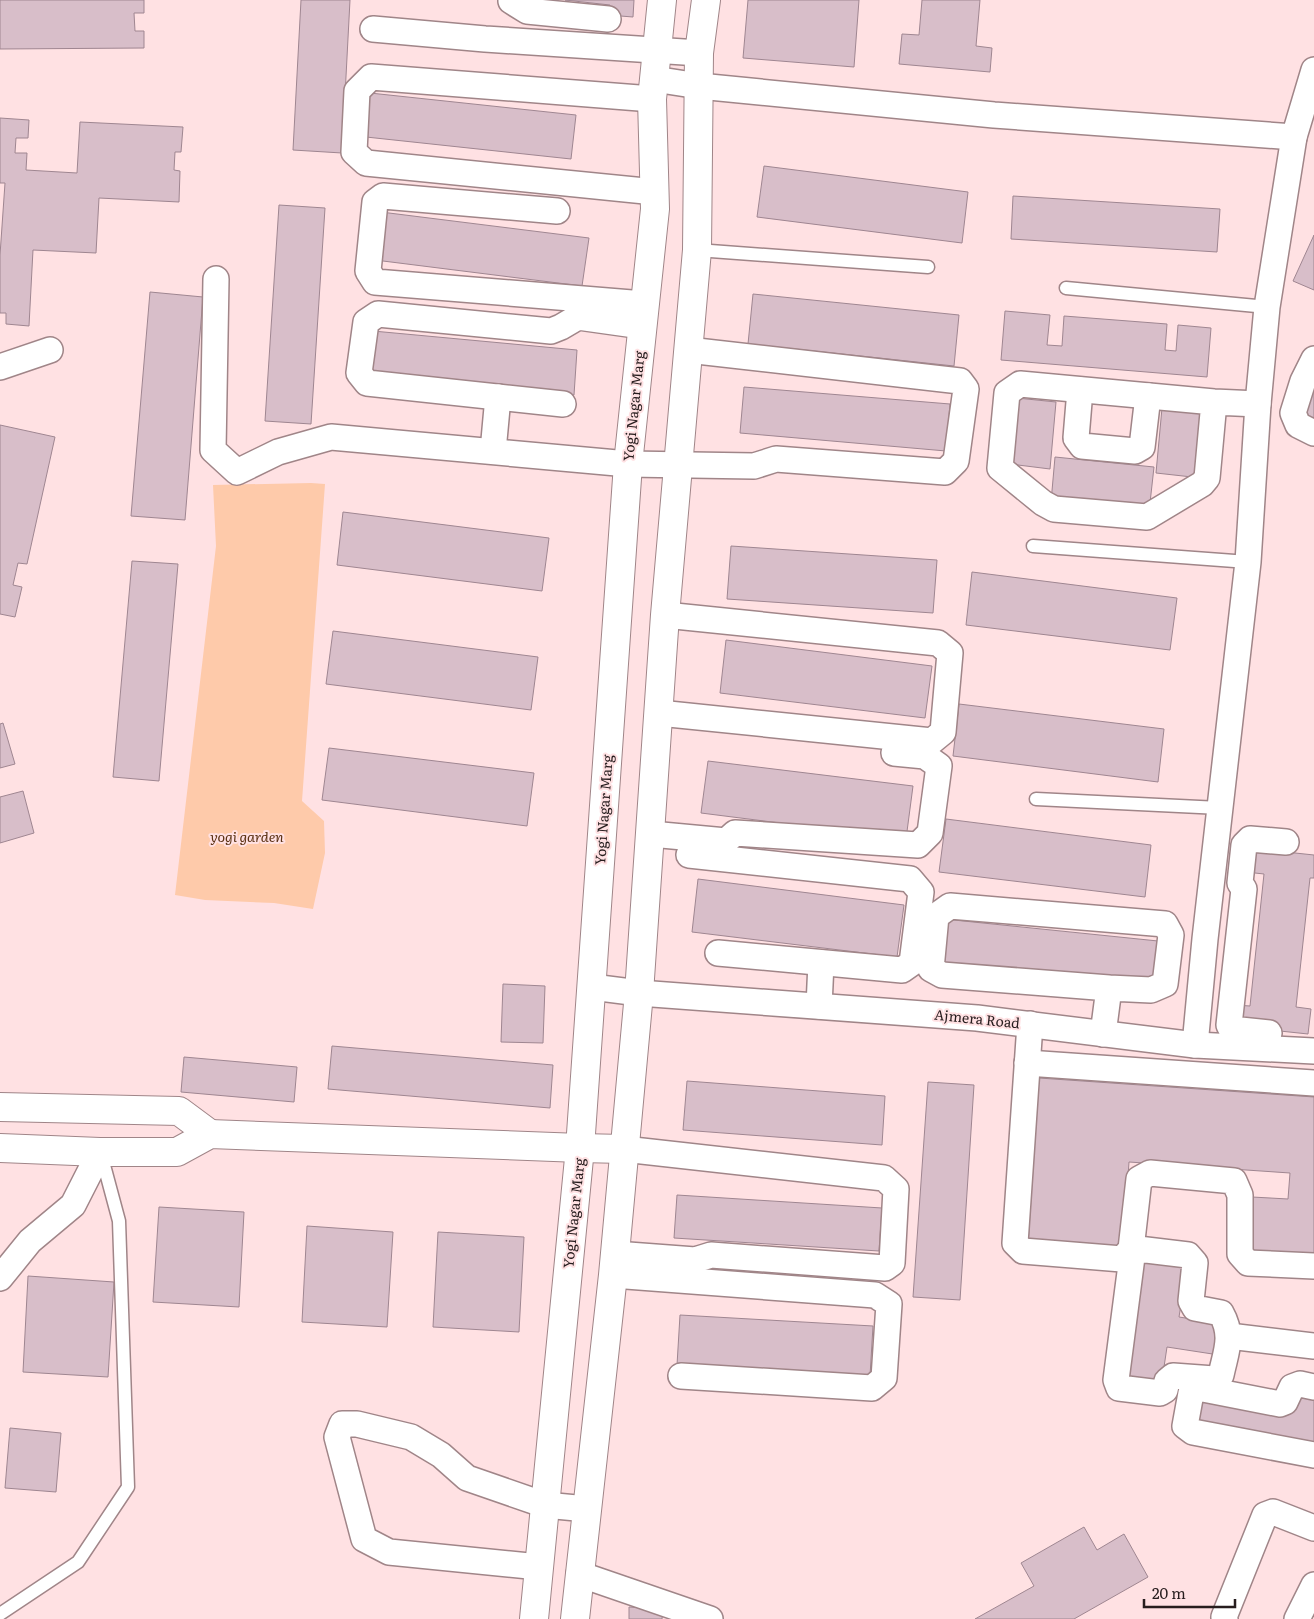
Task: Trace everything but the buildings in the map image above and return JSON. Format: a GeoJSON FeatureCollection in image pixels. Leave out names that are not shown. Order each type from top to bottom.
{"type":"FeatureCollection","features":[{"type":"Feature","properties":{"kind":"street"},"geometry":{"type":"LineString","coordinates":[[508,40],[511,0]]}},
{"type":"Feature","properties":{"kind":"street"},"geometry":{"type":"LineString","coordinates":[[511,0],[527,11],[608,19]]}},
{"type":"Feature","properties":{"kind":"street","name":"Yogi Nagar Marg"},"geometry":{"type":"LineString","coordinates":[[534,1619],[580,1148],[628,464],[656,192],[652,89],[662,0]]}},
{"type":"Feature","properties":{"kind":"street"},"geometry":{"type":"LineString","coordinates":[[575,1619],[614,1264],[639,993],[665,615],[697,250],[699,53],[706,0]]}},
{"type":"Feature","properties":{"kind":"street"},"geometry":{"type":"LineString","coordinates":[[373,29],[699,53]]}},
{"type":"Feature","properties":{"kind":"street"},"geometry":{"type":"LineString","coordinates":[[1195,1045],[1209,900],[1248,562],[1258,404],[1267,307],[1294,138],[1314,70]]}},
{"type":"Feature","properties":{"kind":"street"},"geometry":{"type":"LineString","coordinates":[[656,192],[366,163],[354,152],[357,91],[371,77],[652,89],[699,86],[994,115],[1294,138]]}},
{"type":"Feature","properties":{"kind":"street"},"geometry":{"type":"LineString","coordinates":[[557,211],[383,196],[374,202],[368,271],[375,282],[643,315]]}},
{"type":"Feature","properties":{"kind":"street"},"geometry":{"type":"LineString","coordinates":[[216,279],[213,450],[237,472],[278,452],[330,437],[628,464],[754,466],[776,459],[945,472],[956,461],[966,389],[960,381],[688,350]]}},
{"type":"Feature","properties":{"kind":"street"},"geometry":{"type":"LineString","coordinates":[[563,404],[367,383],[359,373],[366,322],[378,314],[551,330],[561,327],[578,317],[643,315]]}},
{"type":"Feature","properties":{"kind":"street"},"geometry":{"type":"LineString","coordinates":[[0,367],[50,350]]}},
{"type":"Feature","properties":{"kind":"street"},"geometry":{"type":"LineString","coordinates":[[1314,359],[1303,381],[1293,413],[1298,425],[1314,433]]}},
{"type":"Feature","properties":{"kind":"street"},"geometry":{"type":"LineString","coordinates":[[1260,379],[1303,381]]}},
{"type":"Feature","properties":{"kind":"street"},"geometry":{"type":"LineString","coordinates":[[1214,402],[1207,478],[1202,484],[1147,517],[1054,509],[1043,503],[1000,468],[1007,392],[1020,384],[1214,402],[1258,404]]}},
{"type":"Feature","properties":{"kind":"street"},"geometry":{"type":"LineString","coordinates":[[1080,390],[1076,438],[1082,446],[1135,451],[1142,447],[1148,396]]}},
{"type":"Feature","properties":{"kind":"street"},"geometry":{"type":"LineString","coordinates":[[493,451],[498,398]]}},
{"type":"Feature","properties":{"kind":"street"},"geometry":{"type":"LineString","coordinates":[[658,721],[932,741],[943,732],[950,653],[938,643],[665,615]]}},
{"type":"Feature","properties":{"kind":"street"},"geometry":{"type":"LineString","coordinates":[[650,843],[726,841],[735,833],[918,845],[930,833],[939,766],[925,756],[658,721]]}},
{"type":"Feature","properties":{"kind":"street"},"geometry":{"type":"LineString","coordinates":[[1286,842],[1250,838],[1244,845],[1240,883],[1244,889],[1243,903],[1229,1025],[1231,1029],[1314,1038]]}},
{"type":"Feature","properties":{"kind":"street"},"geometry":{"type":"LineString","coordinates":[[650,843],[910,879],[921,892],[912,963],[902,970],[718,953]]}},
{"type":"Feature","properties":{"kind":"street"},"geometry":{"type":"LineString","coordinates":[[1209,900],[1243,903]]}},
{"type":"Feature","properties":{"kind":"street"},"geometry":{"type":"LineString","coordinates":[[950,906],[1165,924],[1171,935],[1166,984],[1151,990],[1109,988],[942,975],[931,969],[936,916],[950,906]]}},
{"type":"Feature","properties":{"kind":"street"},"geometry":{"type":"LineString","coordinates":[[819,1006],[821,962]]}},
{"type":"Feature","properties":{"kind":"street"},"geometry":{"type":"LineString","coordinates":[[1202,971],[1235,974]]}},
{"type":"Feature","properties":{"kind":"street"},"geometry":{"type":"LineString","coordinates":[[977,1018],[979,978]]}},
{"type":"Feature","properties":{"kind":"street","name":"Ajmera Road"},"geometry":{"type":"LineString","coordinates":[[592,987],[639,993],[977,1018],[1195,1045],[1314,1051]]}},
{"type":"Feature","properties":{"kind":"street"},"geometry":{"type":"LineString","coordinates":[[1103,1034],[1109,988]]}},
{"type":"Feature","properties":{"kind":"street"},"geometry":{"type":"LineString","coordinates":[[1030,1024],[1015,1243],[1024,1250],[1122,1260],[1132,1249],[1139,1179],[1150,1173],[1234,1181],[1240,1195],[1240,1254],[1248,1263],[1314,1266]]}},
{"type":"Feature","properties":{"kind":"street"},"geometry":{"type":"LineString","coordinates":[[1027,1064],[1314,1083]]}},
{"type":"Feature","properties":{"kind":"street"},"geometry":{"type":"LineString","coordinates":[[0,1107],[179,1110],[210,1134]]}},
{"type":"Feature","properties":{"kind":"street"},"geometry":{"type":"LineString","coordinates":[[0,1148],[100,1152],[176,1152],[210,1134],[624,1149],[884,1178],[896,1189],[892,1263],[885,1268],[711,1255],[695,1260],[614,1264]]}},
{"type":"Feature","properties":{"kind":"street"},"geometry":{"type":"LineString","coordinates":[[0,1278],[30,1241],[73,1205],[100,1152]]}},
{"type":"Feature","properties":{"kind":"street"},"geometry":{"type":"LineString","coordinates":[[1138,1248],[1188,1255],[1195,1263],[1191,1301],[1195,1308],[1221,1313],[1227,1325],[1229,1336],[1222,1375],[1214,1379],[1173,1376],[1167,1381],[1166,1390],[1160,1393],[1119,1388],[1116,1380],[1132,1257],[1138,1248]]}},
{"type":"Feature","properties":{"kind":"street"},"geometry":{"type":"LineString","coordinates":[[614,1264],[875,1295],[889,1304],[884,1378],[872,1388],[680,1376]]}},
{"type":"Feature","properties":{"kind":"street"},"geometry":{"type":"LineString","coordinates":[[1229,1336],[1314,1346]]}},
{"type":"Feature","properties":{"kind":"street"},"geometry":{"type":"LineString","coordinates":[[560,1356],[604,1360]]}},
{"type":"Feature","properties":{"kind":"street"},"geometry":{"type":"LineString","coordinates":[[1314,1387],[1300,1384],[1292,1387],[1285,1402],[1280,1404],[1198,1388],[1191,1393],[1184,1426],[1193,1432],[1314,1456]]}},
{"type":"Feature","properties":{"kind":"street"},"geometry":{"type":"LineString","coordinates":[[539,1567],[389,1552],[364,1539],[337,1437],[342,1424],[357,1424],[411,1437],[441,1455],[467,1478],[546,1505],[587,1509]]}},
{"type":"Feature","properties":{"kind":"street"},"geometry":{"type":"LineString","coordinates":[[1225,1619],[1224,1617],[1265,1515],[1273,1512],[1314,1528]]}},
{"type":"Feature","properties":{"kind":"street"},"geometry":{"type":"LineString","coordinates":[[579,1574],[710,1619]]}},
{"type":"Feature","properties":{"kind":"street"},"geometry":{"type":"LineString","coordinates":[[1297,1619],[1314,1585]]}},
{"type":"Feature","properties":{"kind":"lane"},"geometry":{"type":"LineString","coordinates":[[697,250],[928,267]]}},
{"type":"Feature","properties":{"kind":"lane"},"geometry":{"type":"LineString","coordinates":[[1066,288],[1267,307]]}},
{"type":"Feature","properties":{"kind":"lane"},"geometry":{"type":"LineString","coordinates":[[1033,546],[1248,562]]}},
{"type":"Feature","properties":{"kind":"lane"},"geometry":{"type":"LineString","coordinates":[[1036,799],[1220,808]]}},
{"type":"Feature","properties":{"kind":"lane"},"geometry":{"type":"LineString","coordinates":[[0,1614],[78,1562],[128,1487],[119,1221],[100,1152]]}},
{"type":"Feature","properties":{"kind":"green space","name":"yogi garden"},"geometry":{"type":"Polygon","coordinates":[[[325,484],[302,801],[324,821],[325,853],[313,909],[274,903],[205,900],[175,895],[216,546],[213,485],[325,484]]]}}]}
